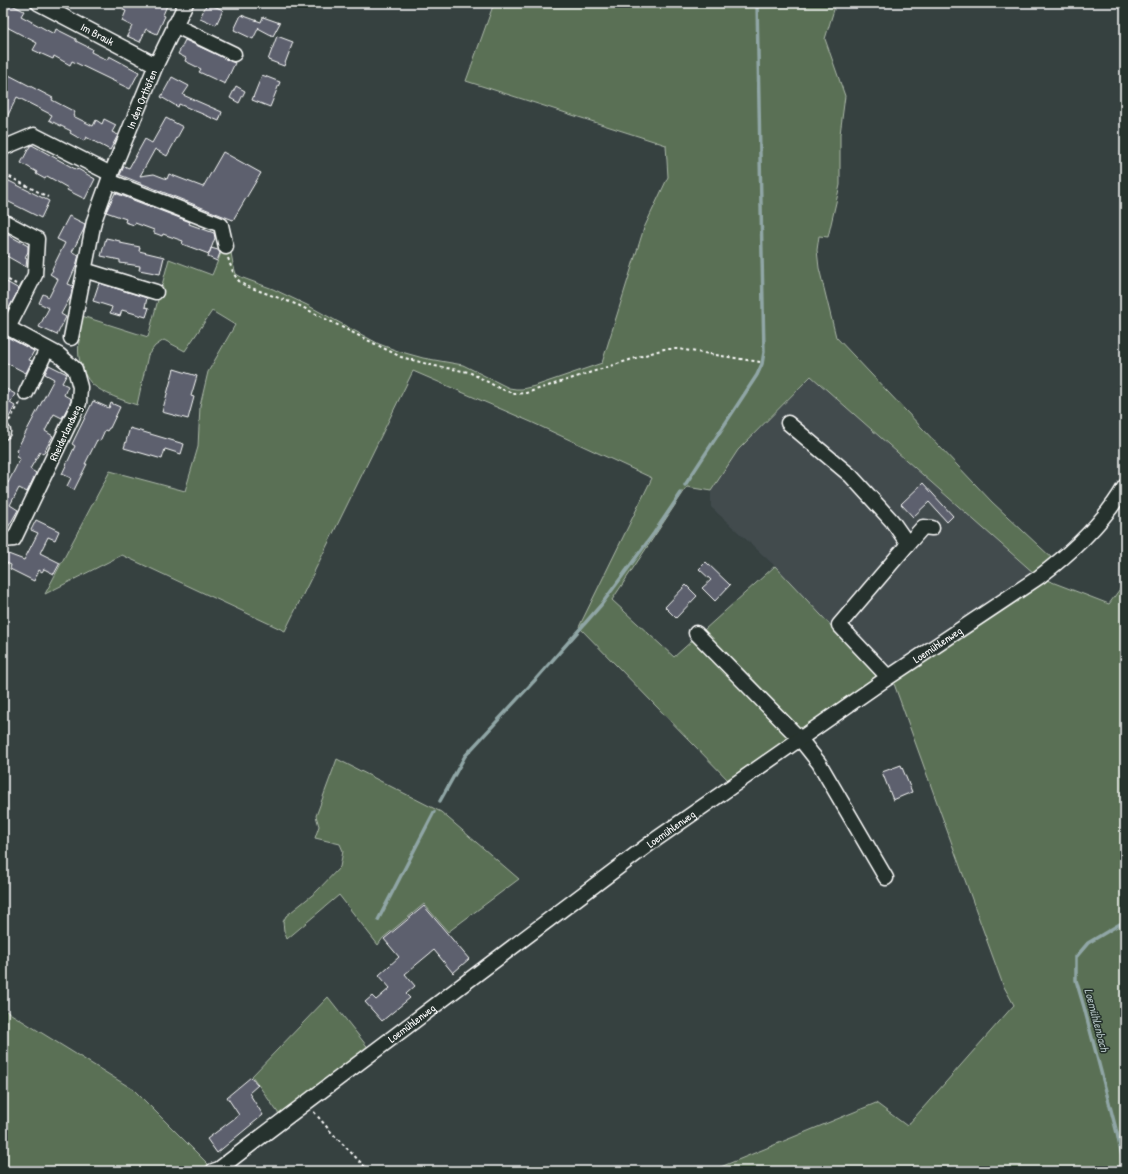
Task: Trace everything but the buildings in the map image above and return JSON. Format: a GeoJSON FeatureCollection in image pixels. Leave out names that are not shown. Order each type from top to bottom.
{"type":"FeatureCollection","features":[{"type":"Feature","properties":{"kind":"street","name":"Im Brauk"},"geometry":{"type":"LineString","coordinates":[[38,3],[156,65]]}},
{"type":"Feature","properties":{"kind":"street","name":"In den Orthöfen"},"geometry":{"type":"LineString","coordinates":[[71,338],[94,221],[156,65],[174,25],[186,3]]}},
{"type":"Feature","properties":{"kind":"street"},"geometry":{"type":"LineString","coordinates":[[174,25],[234,54]]}},
{"type":"Feature","properties":{"kind":"street"},"geometry":{"type":"LineString","coordinates":[[3,148],[34,135],[110,178],[221,225],[226,247]]}},
{"type":"Feature","properties":{"kind":"street"},"geometry":{"type":"LineString","coordinates":[[3,221],[37,239],[35,275],[6,326]]}},
{"type":"Feature","properties":{"kind":"street"},"geometry":{"type":"LineString","coordinates":[[84,270],[156,292]]}},
{"type":"Feature","properties":{"kind":"street","name":"Rheiderlandweg"},"geometry":{"type":"LineString","coordinates":[[3,540],[14,539],[80,403],[80,387],[75,369],[59,355],[6,326]]}},
{"type":"Feature","properties":{"kind":"street"},"geometry":{"type":"LineString","coordinates":[[26,393],[47,349]]}},
{"type":"Feature","properties":{"kind":"street"},"geometry":{"type":"LineString","coordinates":[[788,423],[851,476],[892,521],[908,544]]}},
{"type":"Feature","properties":{"kind":"street","name":"Loemühlenweg"},"geometry":{"type":"LineString","coordinates":[[213,1171],[219,1169],[652,842],[888,677],[1039,577],[1063,559],[1092,531],[1125,486]]}},
{"type":"Feature","properties":{"kind":"street"},"geometry":{"type":"LineString","coordinates":[[888,677],[839,625],[924,527],[932,528]]}},
{"type":"Feature","properties":{"kind":"street"},"geometry":{"type":"LineString","coordinates":[[696,633],[800,739],[819,763],[886,878]]}},
{"type":"Feature","properties":{"kind":"path"},"geometry":{"type":"LineString","coordinates":[[3,185],[8,176],[48,197]]}},
{"type":"Feature","properties":{"kind":"path"},"geometry":{"type":"LineString","coordinates":[[226,247],[233,272],[239,282],[246,286],[298,305],[401,357],[436,366],[469,372],[499,388],[515,394],[526,393],[664,349],[678,349],[760,362]]}},
{"type":"Feature","properties":{"kind":"path"},"geometry":{"type":"LineString","coordinates":[[3,431],[26,393]]}},
{"type":"Feature","properties":{"kind":"path"},"geometry":{"type":"LineString","coordinates":[[307,1103],[331,1132],[369,1171]]}},
{"type":"Feature","properties":{"kind":"shaded area"},"geometry":{"type":"Polygon","coordinates":[[[812,376],[1035,574],[881,679],[775,566],[711,507],[711,491],[738,450],[812,376]]]}},
{"type":"Feature","properties":{"kind":"green space"},"geometry":{"type":"Polygon","coordinates":[[[494,3],[836,3],[825,39],[845,96],[840,134],[840,185],[828,237],[819,236],[817,250],[819,268],[836,337],[992,502],[1054,560],[1035,574],[811,376],[738,450],[711,491],[687,487],[612,600],[674,657],[775,566],[881,679],[731,783],[579,627],[652,478],[531,422],[413,371],[285,631],[122,555],[45,594],[110,471],[185,491],[198,447],[200,406],[208,372],[235,325],[212,311],[185,351],[164,340],[155,346],[148,355],[137,405],[107,394],[92,384],[82,368],[78,351],[82,316],[148,337],[169,259],[212,275],[228,236],[236,274],[243,278],[273,289],[307,305],[379,344],[423,358],[463,365],[509,388],[522,389],[535,386],[602,363],[644,228],[668,177],[666,145],[466,81],[494,3]]]}},
{"type":"Feature","properties":{"kind":"green space"},"geometry":{"type":"Polygon","coordinates":[[[1044,579],[1109,604],[1125,582],[1125,1122],[1121,1122],[1125,1139],[1125,1171],[711,1171],[876,1103],[907,1126],[1014,1005],[1003,985],[893,681],[1044,579]]]}},
{"type":"Feature","properties":{"kind":"green space"},"geometry":{"type":"Polygon","coordinates":[[[337,759],[441,812],[519,879],[448,932],[424,904],[383,938],[378,945],[339,895],[287,939],[283,922],[286,916],[316,892],[340,867],[343,851],[340,844],[315,838],[319,826],[316,816],[337,759]]]}},
{"type":"Feature","properties":{"kind":"green space"},"geometry":{"type":"Polygon","coordinates":[[[328,997],[370,1050],[281,1117],[252,1076],[328,997]]]}},
{"type":"Feature","properties":{"kind":"green space"},"geometry":{"type":"Polygon","coordinates":[[[3,1009],[134,1090],[208,1164],[208,1171],[3,1171],[3,1009]]]}},
{"type":"Feature","properties":{"kind":"waterway"},"geometry":{"type":"LineString","coordinates":[[685,485],[757,375],[762,364],[764,352],[757,3]]}},
{"type":"Feature","properties":{"kind":"waterway"},"geometry":{"type":"LineString","coordinates":[[440,801],[465,756],[536,679],[601,605],[654,533],[681,493]]}},
{"type":"Feature","properties":{"kind":"waterway"},"geometry":{"type":"LineString","coordinates":[[378,920],[434,812]]}},
{"type":"Feature","properties":{"kind":"waterway","name":"Loemühlenbach"},"geometry":{"type":"LineString","coordinates":[[1125,921],[1088,943],[1076,957],[1076,980],[1117,1133],[1125,1171]]}}]}
